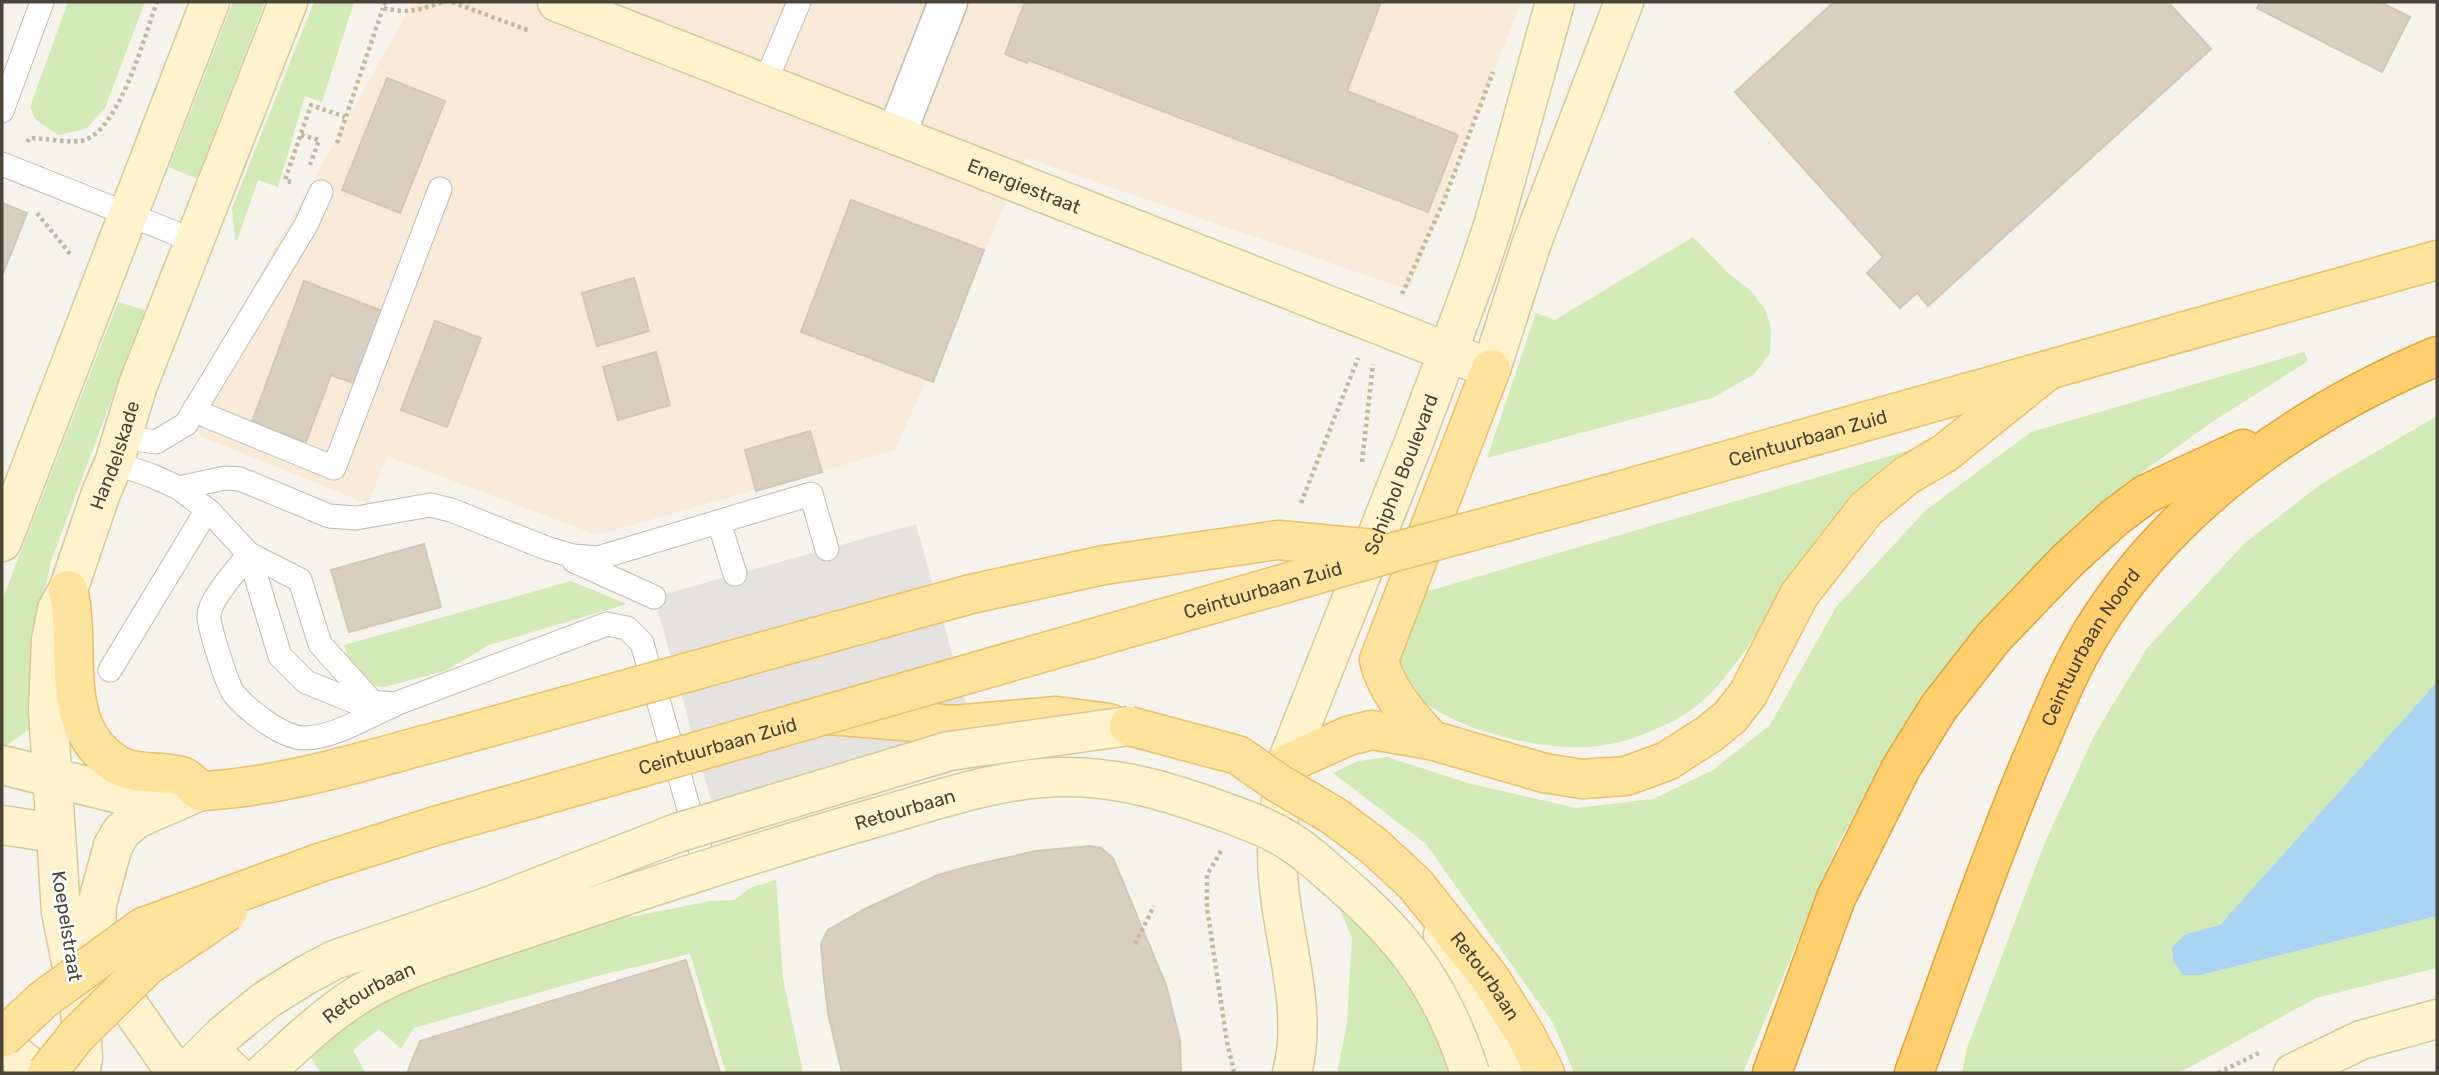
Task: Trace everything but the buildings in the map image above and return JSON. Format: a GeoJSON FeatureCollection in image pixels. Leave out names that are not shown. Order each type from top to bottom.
{"type":"FeatureCollection","features":[{"type":"Feature","properties":{"kind":"highway","name":"Ceintuurbaan Noord"},"geometry":{"type":"LineString","coordinates":[[1914,1073],[1997,842],[2053,709],[2077,659],[2113,601],[2154,550],[2208,495],[2248,464],[2334,407],[2437,356]]}},
{"type":"Feature","properties":{"kind":"highway"},"geometry":{"type":"LineString","coordinates":[[1772,1073],[1836,898],[1901,768],[1939,707],[1993,638],[2068,560],[2114,517],[2146,494],[2334,407]]}},
{"type":"Feature","properties":{"kind":"main road","name":"Ceintuurbaan Zuid"},"geometry":{"type":"LineString","coordinates":[[47,1073],[77,1035],[147,967],[238,904],[319,863],[435,826],[1398,551],[2437,260]]}},
{"type":"Feature","properties":{"kind":"main road"},"geometry":{"type":"LineString","coordinates":[[1431,740],[1392,694],[1383,679],[1379,660],[1491,369]]}},
{"type":"Feature","properties":{"kind":"main road"},"geometry":{"type":"LineString","coordinates":[[1286,764],[1348,737],[1372,730],[1431,740],[1544,773],[1582,779],[1626,776],[1667,761],[1730,717],[1748,694],[1799,595],[1866,509],[1906,476],[1945,453],[2047,371]]}},
{"type":"Feature","properties":{"kind":"main road"},"geometry":{"type":"LineString","coordinates":[[68,590],[73,611],[74,690],[86,730],[103,752],[124,768],[184,777],[200,791],[229,790],[273,783],[443,740],[971,594],[1104,565],[1278,540],[1398,551]]}},
{"type":"Feature","properties":{"kind":"main road","name":"Retourbaan"},"geometry":{"type":"LineString","coordinates":[[829,715],[953,725],[1056,716],[1129,726],[1237,755],[1354,831],[1415,884],[1490,978],[1545,1073]]}},
{"type":"Feature","properties":{"kind":"main road"},"geometry":{"type":"LineString","coordinates":[[2,1038],[44,999],[143,927],[319,863]]}},
{"type":"Feature","properties":{"kind":"street"},"geometry":{"type":"LineString","coordinates":[[2,542],[210,2]]}},
{"type":"Feature","properties":{"kind":"street","name":"Handelskade"},"geometry":{"type":"LineString","coordinates":[[52,779],[48,710],[51,640],[57,609],[68,590],[138,385],[288,2]]}},
{"type":"Feature","properties":{"kind":"street","name":"Energiestraat"},"geometry":{"type":"LineString","coordinates":[[557,2],[1491,369]]}},
{"type":"Feature","properties":{"kind":"street"},"geometry":{"type":"LineString","coordinates":[[896,135],[948,2]]}},
{"type":"Feature","properties":{"kind":"street","name":"Schiphol Boulevard"},"geometry":{"type":"LineString","coordinates":[[1292,1073],[1296,1060],[1298,1025],[1282,915],[1277,854],[1286,764],[1414,442],[1493,226],[1555,2]]}},
{"type":"Feature","properties":{"kind":"street"},"geometry":{"type":"LineString","coordinates":[[1491,369],[1531,245],[1624,2]]}},
{"type":"Feature","properties":{"kind":"street"},"geometry":{"type":"LineString","coordinates":[[209,1065],[266,1000],[334,960],[490,924],[677,833],[948,751],[1129,726]]}},
{"type":"Feature","properties":{"kind":"street"},"geometry":{"type":"LineString","coordinates":[[2,765],[131,797],[200,791]]}},
{"type":"Feature","properties":{"kind":"street","name":"Retourbaan"},"geometry":{"type":"LineString","coordinates":[[264,1073],[318,1025],[369,989],[490,924],[715,865],[958,794],[1020,780],[1063,777],[1116,780],[1173,793],[1253,823],[1310,855],[1401,941],[1445,1008],[1470,1073]]}},
{"type":"Feature","properties":{"kind":"street","name":"Koepelstraat"},"geometry":{"type":"LineString","coordinates":[[52,779],[61,912],[80,1007],[83,1058],[80,1073]]}},
{"type":"Feature","properties":{"kind":"street"},"geometry":{"type":"LineString","coordinates":[[176,1073],[112,981],[96,929],[97,904],[113,846],[121,832],[136,819],[200,791]]}},
{"type":"Feature","properties":{"kind":"street"},"geometry":{"type":"LineString","coordinates":[[2,825],[55,833]]}},
{"type":"Feature","properties":{"kind":"street","name":"Retourbaan"},"geometry":{"type":"LineString","coordinates":[[1415,884],[1468,981],[1506,1073]]}},
{"type":"Feature","properties":{"kind":"street"},"geometry":{"type":"LineString","coordinates":[[2293,1073],[2361,1040],[2437,1019]]}},
{"type":"Feature","properties":{"kind":"street"},"geometry":{"type":"LineString","coordinates":[[2,1044],[38,1073]]}},
{"type":"Feature","properties":{"kind":"lane"},"geometry":{"type":"LineString","coordinates":[[2,111],[42,2]]}},
{"type":"Feature","properties":{"kind":"lane"},"geometry":{"type":"LineString","coordinates":[[765,83],[799,2]]}},
{"type":"Feature","properties":{"kind":"lane"},"geometry":{"type":"LineString","coordinates":[[6,166],[195,242]]}},
{"type":"Feature","properties":{"kind":"lane"},"geometry":{"type":"LineString","coordinates":[[195,408],[207,416],[334,468],[440,189]]}},
{"type":"Feature","properties":{"kind":"lane"},"geometry":{"type":"LineString","coordinates":[[118,450],[156,442],[186,424],[306,225],[321,192]]}},
{"type":"Feature","properties":{"kind":"lane"},"geometry":{"type":"LineString","coordinates":[[118,450],[150,475],[179,488],[208,510],[249,554],[300,580],[320,644],[384,704]]}},
{"type":"Feature","properties":{"kind":"lane"},"geometry":{"type":"LineString","coordinates":[[179,488],[225,478],[240,479],[329,516],[356,518],[430,505],[451,510],[546,548],[654,597]]}},
{"type":"Feature","properties":{"kind":"lane"},"geometry":{"type":"LineString","coordinates":[[546,548],[573,556],[598,558],[810,494],[827,549]]}},
{"type":"Feature","properties":{"kind":"lane"},"geometry":{"type":"LineString","coordinates":[[110,670],[208,510]]}},
{"type":"Feature","properties":{"kind":"lane"},"geometry":{"type":"LineString","coordinates":[[719,522],[735,575]]}},
{"type":"Feature","properties":{"kind":"lane"},"geometry":{"type":"LineString","coordinates":[[249,554],[280,656],[306,682],[353,701],[384,704]]}},
{"type":"Feature","properties":{"kind":"lane"},"geometry":{"type":"LineString","coordinates":[[249,554],[211,605],[209,618],[232,693],[278,730],[292,736],[306,738],[336,731],[384,704],[607,624],[627,628],[642,643],[701,852]]}},
{"type":"Feature","properties":{"kind":"path"},"geometry":{"type":"LineString","coordinates":[[6,166],[30,138],[84,141],[105,126],[119,105],[157,2]]}},
{"type":"Feature","properties":{"kind":"path"},"geometry":{"type":"LineString","coordinates":[[337,143],[384,5],[399,12],[415,12],[443,2]]}},
{"type":"Feature","properties":{"kind":"path"},"geometry":{"type":"LineString","coordinates":[[321,192],[285,180],[312,105],[345,117]]}},
{"type":"Feature","properties":{"kind":"path"},"geometry":{"type":"LineString","coordinates":[[301,135],[318,140],[316,147]]}},
{"type":"Feature","properties":{"kind":"path"},"geometry":{"type":"LineString","coordinates":[[31,205],[78,263]]}},
{"type":"Feature","properties":{"kind":"path"},"geometry":{"type":"LineString","coordinates":[[1300,506],[1360,354]]}},
{"type":"Feature","properties":{"kind":"path"},"geometry":{"type":"LineString","coordinates":[[1135,944],[1154,906]]}},
{"type":"Feature","properties":{"kind":"shaded area"},"geometry":{"type":"Polygon","coordinates":[[[413,2],[1521,2],[1409,290],[1026,158],[895,450],[597,535],[387,456],[368,504],[200,436],[183,412],[413,2]]]}},
{"type":"Feature","properties":{"kind":"shaded area"},"geometry":{"type":"Polygon","coordinates":[[[916,524],[983,764],[721,836],[654,597],[916,524]]]}},
{"type":"Feature","properties":{"kind":"green space"},"geometry":{"type":"Polygon","coordinates":[[[68,2],[145,2],[105,108],[86,129],[58,135],[35,119],[30,107],[68,2]]]}},
{"type":"Feature","properties":{"kind":"green space"},"geometry":{"type":"Polygon","coordinates":[[[233,2],[265,2],[197,179],[169,167],[233,2]]]}},
{"type":"Feature","properties":{"kind":"green space"},"geometry":{"type":"Polygon","coordinates":[[[314,2],[354,2],[322,102],[305,96],[278,187],[258,180],[237,241],[232,208],[314,2]]]}},
{"type":"Feature","properties":{"kind":"green space"},"geometry":{"type":"Polygon","coordinates":[[[1693,237],[1728,273],[1750,290],[1766,310],[1771,329],[1770,354],[1753,375],[1712,398],[1487,458],[1536,313],[1555,320],[1693,237]]]}},
{"type":"Feature","properties":{"kind":"green space"},"geometry":{"type":"Polygon","coordinates":[[[118,302],[145,310],[51,561],[36,631],[35,725],[2,749],[2,600],[118,302]]]}},
{"type":"Feature","properties":{"kind":"green space"},"geometry":{"type":"Polygon","coordinates":[[[2304,352],[2308,361],[2212,422],[2131,480],[2065,537],[1895,743],[1837,846],[1743,1073],[1574,1073],[1553,1023],[1426,844],[1333,773],[1358,761],[1387,757],[1468,783],[1576,808],[1653,799],[1713,770],[1770,725],[1836,607],[1926,510],[2031,432],[2304,352]]]}},
{"type":"Feature","properties":{"kind":"green space"},"geometry":{"type":"Polygon","coordinates":[[[2437,416],[2437,682],[2220,925],[2186,934],[2201,975],[2437,916],[2437,968],[2316,998],[2179,1073],[1962,1073],[1967,1048],[2046,840],[2095,734],[2147,648],[2245,543],[2321,484],[2437,416]]]}},
{"type":"Feature","properties":{"kind":"green space"},"geometry":{"type":"Polygon","coordinates":[[[1924,446],[1860,493],[1826,527],[1748,646],[1714,690],[1684,715],[1649,732],[1611,744],[1573,747],[1533,743],[1491,733],[1463,724],[1424,702],[1397,659],[1397,642],[1408,597],[1924,446]]]}},
{"type":"Feature","properties":{"kind":"green space"},"geometry":{"type":"Polygon","coordinates":[[[571,581],[627,604],[489,645],[445,671],[384,687],[371,685],[349,661],[344,645],[571,581]]]}},
{"type":"Feature","properties":{"kind":"green space"},"geometry":{"type":"Polygon","coordinates":[[[776,880],[783,978],[803,1073],[726,1073],[690,954],[601,975],[414,1028],[401,1049],[379,1029],[353,1050],[365,1072],[363,1073],[321,1073],[308,1053],[370,1004],[414,984],[620,919],[710,901],[734,900],[750,888],[776,880]]]}},
{"type":"Feature","properties":{"kind":"green space"},"geometry":{"type":"Polygon","coordinates":[[[1337,902],[1358,921],[1426,1005],[1452,1073],[1337,1073],[1347,1023],[1352,938],[1337,902]]]}},
{"type":"Feature","properties":{"kind":"water"},"geometry":{"type":"Polygon","coordinates":[[[2437,682],[2437,916],[2201,975],[2183,975],[2173,961],[2172,947],[2186,934],[2220,925],[2437,682]]]}}]}
